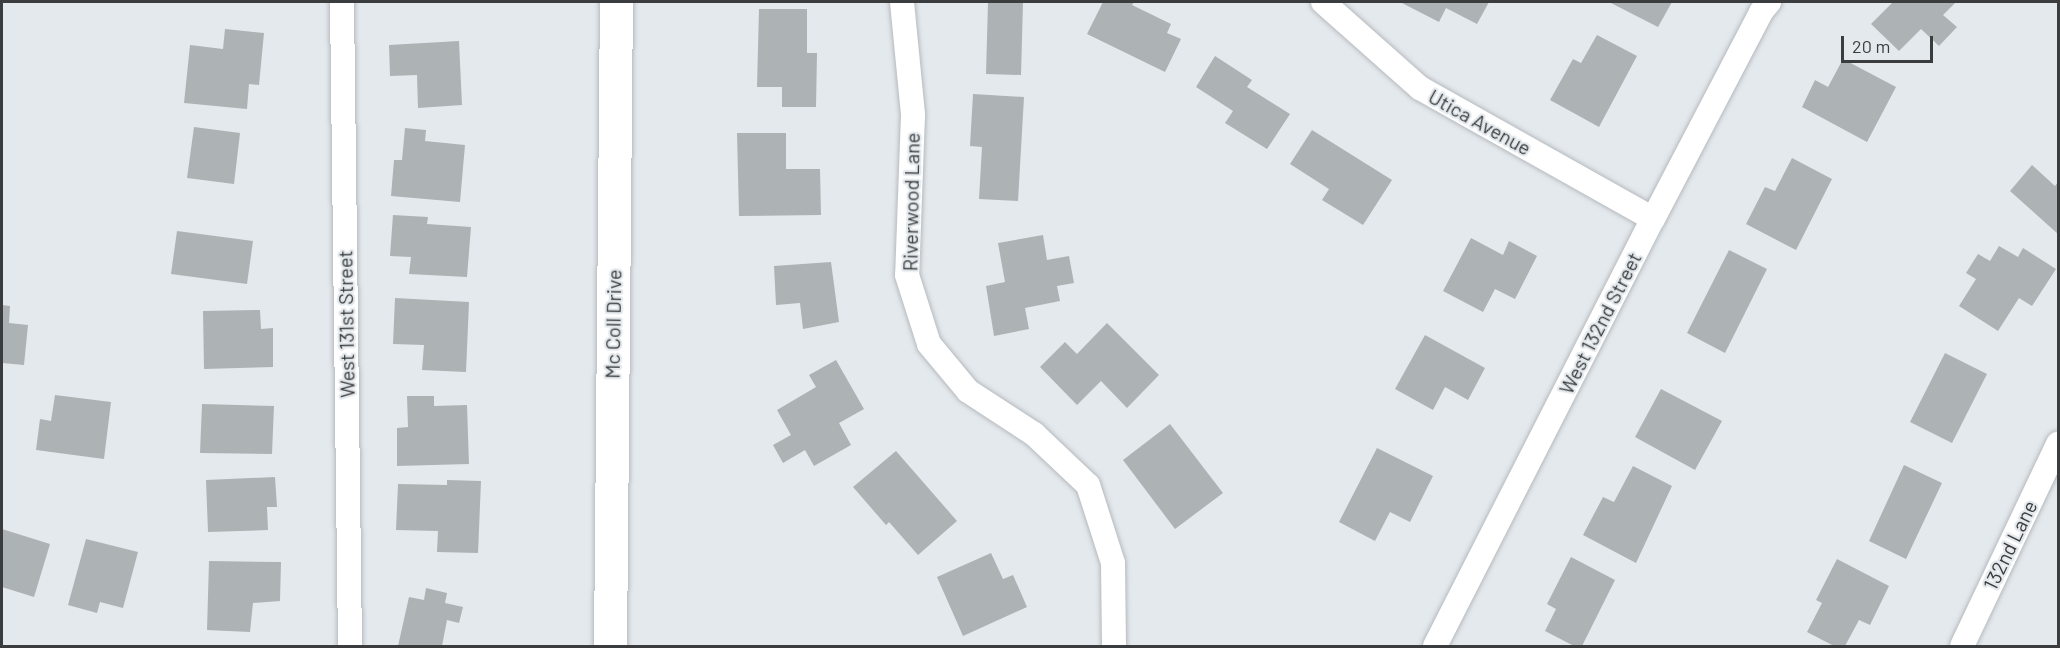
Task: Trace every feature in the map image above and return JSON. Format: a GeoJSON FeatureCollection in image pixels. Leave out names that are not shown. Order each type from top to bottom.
{"type":"FeatureCollection","features":[{"type":"Feature","properties":{"kind":"main road","name":"Mc Coll Drive"},"geometry":{"type":"LineString","coordinates":[[610,646],[616,2]]}},
{"type":"Feature","properties":{"kind":"street","name":"West 131st Street"},"geometry":{"type":"LineString","coordinates":[[342,2],[350,646]]}},
{"type":"Feature","properties":{"kind":"street","name":"Riverwood Lane"},"geometry":{"type":"LineString","coordinates":[[902,2],[913,115],[907,275],[929,344],[968,392],[1034,434],[1088,485],[1113,562],[1114,646]]}},
{"type":"Feature","properties":{"kind":"street","name":"Utica Avenue"},"geometry":{"type":"LineString","coordinates":[[1323,2],[1420,88],[1653,219]]}},
{"type":"Feature","properties":{"kind":"street","name":"West 132nd Street"},"geometry":{"type":"LineString","coordinates":[[1436,646],[1653,219],[1761,12],[1769,2]]}},
{"type":"Feature","properties":{"kind":"street","name":"132nd Lane"},"geometry":{"type":"LineString","coordinates":[[1962,646],[2058,444]]}},
{"type":"Feature","properties":{"kind":"building"},"geometry":{"type":"Polygon","coordinates":[[[988,2],[1023,2],[1021,75],[986,74],[988,2]]]}},
{"type":"Feature","properties":{"kind":"building"},"geometry":{"type":"Polygon","coordinates":[[[1103,2],[1134,2],[1132,5],[1171,24],[1167,33],[1181,39],[1165,72],[1087,34],[1103,2]]]}},
{"type":"Feature","properties":{"kind":"building"},"geometry":{"type":"Polygon","coordinates":[[[1400,2],[1489,2],[1477,24],[1446,8],[1439,22],[1400,2]]]}},
{"type":"Feature","properties":{"kind":"building"},"geometry":{"type":"Polygon","coordinates":[[[1609,2],[1672,2],[1658,27],[1609,2]]]}},
{"type":"Feature","properties":{"kind":"building"},"geometry":{"type":"Polygon","coordinates":[[[1893,2],[1956,2],[1943,15],[1957,27],[1939,46],[1921,29],[1899,51],[1871,24],[1893,2]]]}},
{"type":"Feature","properties":{"kind":"building"},"geometry":{"type":"Polygon","coordinates":[[[759,9],[807,9],[807,53],[817,53],[816,107],[782,107],[782,87],[757,87],[759,9]]]}},
{"type":"Feature","properties":{"kind":"building"},"geometry":{"type":"Polygon","coordinates":[[[225,29],[264,33],[259,85],[249,84],[247,109],[184,103],[190,45],[223,49],[225,29]]]}},
{"type":"Feature","properties":{"kind":"building"},"geometry":{"type":"Polygon","coordinates":[[[1597,35],[1637,56],[1599,127],[1550,100],[1573,59],[1581,63],[1597,35]]]}},
{"type":"Feature","properties":{"kind":"building"},"geometry":{"type":"Polygon","coordinates":[[[459,41],[462,105],[418,108],[417,75],[390,76],[389,45],[459,41]]]}},
{"type":"Feature","properties":{"kind":"building"},"geometry":{"type":"Polygon","coordinates":[[[1215,56],[1252,80],[1247,87],[1290,114],[1267,149],[1225,123],[1233,111],[1196,87],[1215,56]]]}},
{"type":"Feature","properties":{"kind":"building"},"geometry":{"type":"Polygon","coordinates":[[[1843,59],[1896,87],[1867,142],[1802,107],[1815,80],[1828,87],[1843,59]]]}},
{"type":"Feature","properties":{"kind":"building"},"geometry":{"type":"Polygon","coordinates":[[[973,94],[1024,97],[1018,201],[979,199],[982,147],[970,146],[973,94]]]}},
{"type":"Feature","properties":{"kind":"building"},"geometry":{"type":"Polygon","coordinates":[[[194,127],[240,133],[234,184],[187,178],[194,127]]]}},
{"type":"Feature","properties":{"kind":"building"},"geometry":{"type":"Polygon","coordinates":[[[405,128],[426,130],[425,141],[465,145],[460,202],[391,196],[394,160],[402,160],[405,128]]]}},
{"type":"Feature","properties":{"kind":"building"},"geometry":{"type":"Polygon","coordinates":[[[1312,130],[1392,180],[1363,225],[1322,200],[1329,189],[1290,164],[1312,130]]]}},
{"type":"Feature","properties":{"kind":"building"},"geometry":{"type":"Polygon","coordinates":[[[737,133],[786,133],[786,169],[820,169],[821,215],[739,216],[737,133]]]}},
{"type":"Feature","properties":{"kind":"building"},"geometry":{"type":"Polygon","coordinates":[[[1792,158],[1832,179],[1796,250],[1746,224],[1765,187],[1775,191],[1792,158]]]}},
{"type":"Feature","properties":{"kind":"building"},"geometry":{"type":"Polygon","coordinates":[[[2032,165],[2055,186],[2058,182],[2058,234],[2010,191],[2032,165]]]}},
{"type":"Feature","properties":{"kind":"building"},"geometry":{"type":"Polygon","coordinates":[[[393,215],[428,217],[427,224],[471,227],[467,277],[409,274],[411,257],[390,256],[393,215]]]}},
{"type":"Feature","properties":{"kind":"building"},"geometry":{"type":"Polygon","coordinates":[[[177,231],[253,241],[247,284],[171,274],[177,231]]]}},
{"type":"Feature","properties":{"kind":"building"},"geometry":{"type":"Polygon","coordinates":[[[1043,235],[1047,260],[1069,256],[1074,283],[1057,286],[1060,301],[1025,308],[1029,329],[994,336],[986,286],[1005,282],[998,243],[1043,235]]]}},
{"type":"Feature","properties":{"kind":"building"},"geometry":{"type":"Polygon","coordinates":[[[1471,238],[1503,255],[1509,241],[1537,256],[1515,299],[1495,289],[1483,312],[1443,291],[1471,238]]]}},
{"type":"Feature","properties":{"kind":"building"},"geometry":{"type":"Polygon","coordinates":[[[1999,246],[2018,257],[2023,248],[2056,269],[2032,306],[2019,298],[1998,331],[1959,306],[1976,279],[1966,273],[1978,254],[1990,261],[1999,246]]]}},
{"type":"Feature","properties":{"kind":"building"},"geometry":{"type":"Polygon","coordinates":[[[1729,250],[1767,269],[1725,353],[1687,333],[1729,250]]]}},
{"type":"Feature","properties":{"kind":"building"},"geometry":{"type":"Polygon","coordinates":[[[831,262],[839,322],[803,329],[800,303],[776,305],[774,266],[831,262]]]}},
{"type":"Feature","properties":{"kind":"building"},"geometry":{"type":"Polygon","coordinates":[[[395,298],[469,302],[466,372],[422,370],[424,345],[393,344],[395,298]]]}},
{"type":"Feature","properties":{"kind":"building"},"geometry":{"type":"Polygon","coordinates":[[[2,305],[10,306],[9,323],[28,325],[24,365],[2,363],[2,305]]]}},
{"type":"Feature","properties":{"kind":"building"},"geometry":{"type":"Polygon","coordinates":[[[260,310],[261,329],[273,328],[273,367],[204,369],[203,311],[260,310]]]}},
{"type":"Feature","properties":{"kind":"building"},"geometry":{"type":"Polygon","coordinates":[[[1107,323],[1159,375],[1127,408],[1101,381],[1077,405],[1040,367],[1065,342],[1077,354],[1107,323]]]}},
{"type":"Feature","properties":{"kind":"building"},"geometry":{"type":"Polygon","coordinates":[[[1425,335],[1485,368],[1468,400],[1445,387],[1433,410],[1395,389],[1425,335]]]}},
{"type":"Feature","properties":{"kind":"building"},"geometry":{"type":"Polygon","coordinates":[[[1945,353],[1987,374],[1952,443],[1910,422],[1945,353]]]}},
{"type":"Feature","properties":{"kind":"building"},"geometry":{"type":"Polygon","coordinates":[[[836,360],[864,409],[839,423],[851,445],[814,466],[805,450],[783,463],[773,445],[791,435],[777,410],[816,387],[809,375],[836,360]]]}},
{"type":"Feature","properties":{"kind":"building"},"geometry":{"type":"Polygon","coordinates":[[[1661,389],[1722,421],[1695,470],[1635,437],[1661,389]]]}},
{"type":"Feature","properties":{"kind":"building"},"geometry":{"type":"Polygon","coordinates":[[[55,395],[111,402],[104,459],[36,450],[40,419],[51,421],[55,395]]]}},
{"type":"Feature","properties":{"kind":"building"},"geometry":{"type":"Polygon","coordinates":[[[407,396],[434,396],[434,406],[467,405],[469,464],[397,466],[397,428],[408,427],[407,396]]]}},
{"type":"Feature","properties":{"kind":"building"},"geometry":{"type":"Polygon","coordinates":[[[202,404],[274,406],[272,454],[200,453],[202,404]]]}},
{"type":"Feature","properties":{"kind":"building"},"geometry":{"type":"Polygon","coordinates":[[[1170,424],[1223,493],[1175,529],[1123,460],[1170,424]]]}},
{"type":"Feature","properties":{"kind":"building"},"geometry":{"type":"Polygon","coordinates":[[[1377,448],[1433,476],[1410,522],[1390,512],[1375,541],[1339,522],[1377,448]]]}},
{"type":"Feature","properties":{"kind":"building"},"geometry":{"type":"Polygon","coordinates":[[[896,451],[957,521],[918,555],[889,522],[886,525],[853,487],[896,451]]]}},
{"type":"Feature","properties":{"kind":"building"},"geometry":{"type":"Polygon","coordinates":[[[1904,465],[1942,483],[1906,559],[1869,541],[1904,465]]]}},
{"type":"Feature","properties":{"kind":"building"},"geometry":{"type":"Polygon","coordinates":[[[1633,466],[1672,486],[1636,563],[1583,535],[1603,497],[1614,502],[1633,466]]]}},
{"type":"Feature","properties":{"kind":"building"},"geometry":{"type":"Polygon","coordinates":[[[275,477],[277,507],[267,507],[268,530],[208,532],[206,480],[275,477]]]}},
{"type":"Feature","properties":{"kind":"building"},"geometry":{"type":"Polygon","coordinates":[[[447,480],[481,481],[478,553],[437,552],[438,531],[396,530],[398,484],[447,485],[447,480]]]}},
{"type":"Feature","properties":{"kind":"building"},"geometry":{"type":"Polygon","coordinates":[[[2,529],[50,544],[34,597],[2,587],[2,529]]]}},
{"type":"Feature","properties":{"kind":"building"},"geometry":{"type":"Polygon","coordinates":[[[86,539],[138,552],[123,608],[100,602],[97,613],[68,605],[86,539]]]}},
{"type":"Feature","properties":{"kind":"building"},"geometry":{"type":"Polygon","coordinates":[[[991,553],[1003,579],[1013,575],[1027,607],[963,636],[937,577],[991,553]]]}},
{"type":"Feature","properties":{"kind":"building"},"geometry":{"type":"Polygon","coordinates":[[[1571,557],[1615,580],[1582,646],[1574,646],[1545,631],[1556,609],[1547,604],[1571,557]]]}},
{"type":"Feature","properties":{"kind":"building"},"geometry":{"type":"Polygon","coordinates":[[[1837,559],[1889,586],[1870,625],[1859,620],[1845,646],[1834,646],[1807,632],[1822,603],[1816,600],[1837,559]]]}},
{"type":"Feature","properties":{"kind":"building"},"geometry":{"type":"Polygon","coordinates":[[[209,561],[281,562],[280,601],[253,603],[250,632],[207,630],[209,561]]]}},
{"type":"Feature","properties":{"kind":"building"},"geometry":{"type":"Polygon","coordinates":[[[426,588],[447,593],[445,603],[463,607],[459,623],[447,620],[442,646],[398,646],[409,597],[424,600],[426,588]]]}}]}
